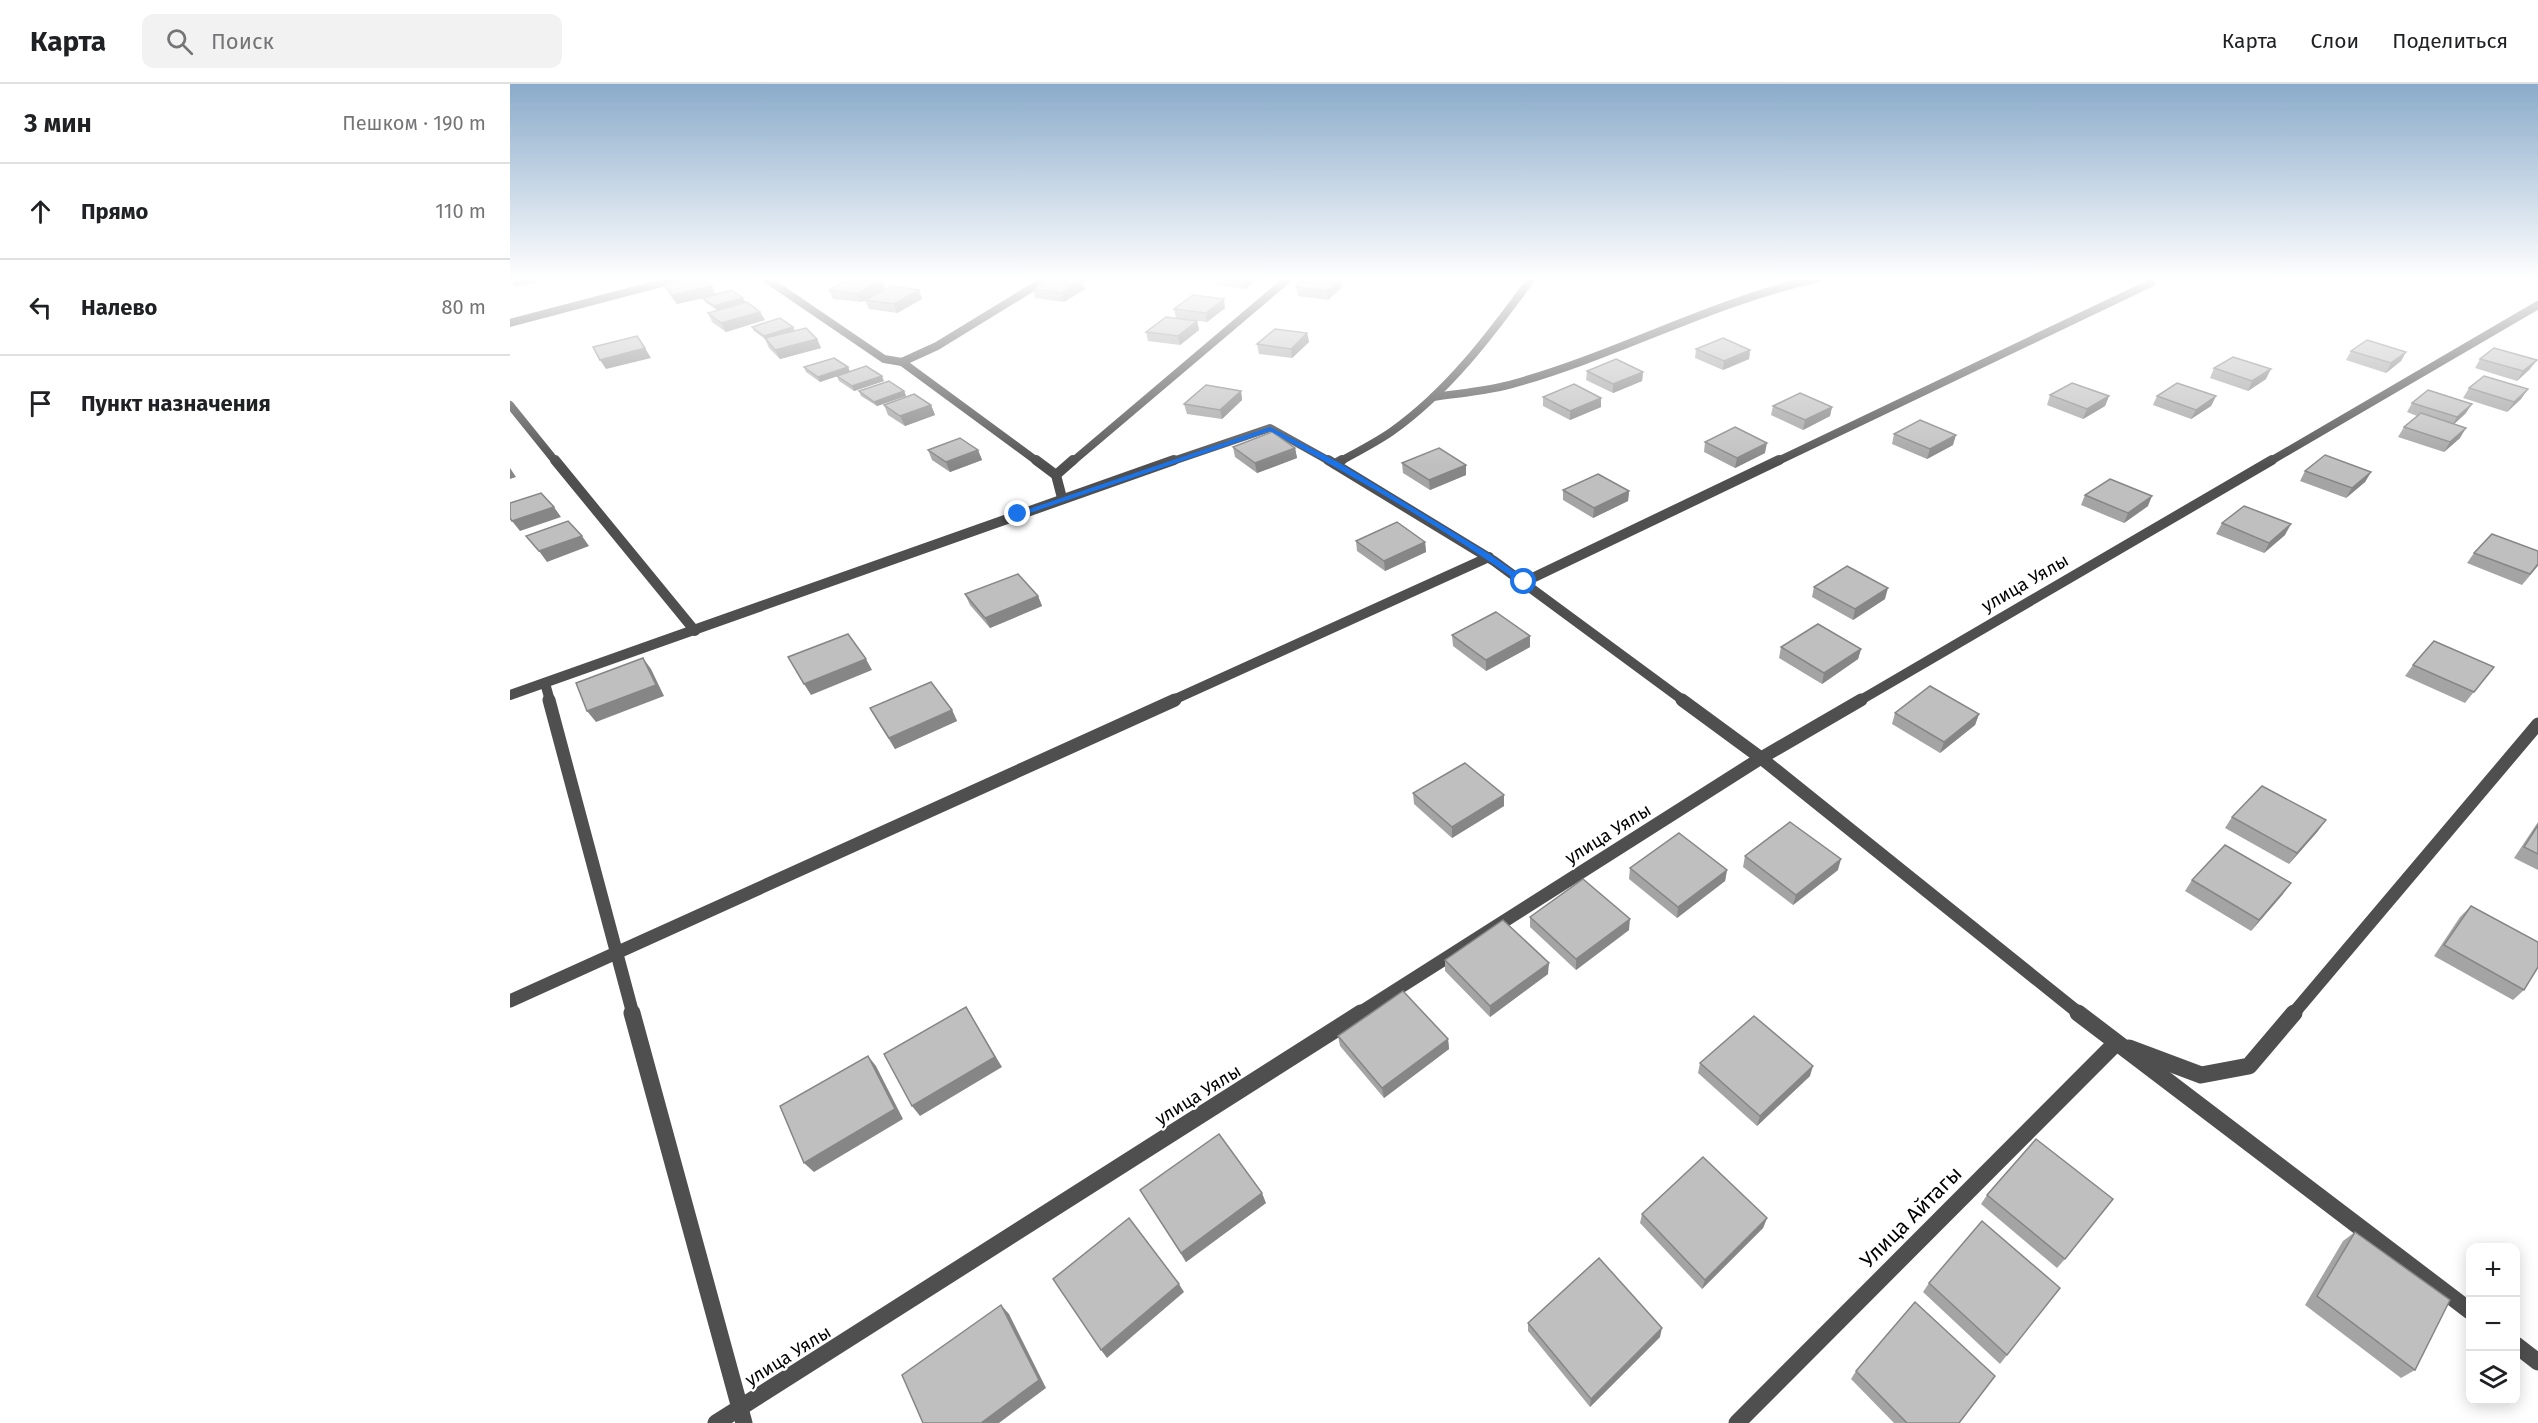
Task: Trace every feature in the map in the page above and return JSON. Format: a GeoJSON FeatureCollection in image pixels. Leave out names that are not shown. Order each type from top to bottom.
{"type":"FeatureCollection","features":[{"type":"Feature","properties":{"kind":"street"},"geometry":{"type":"LineString","coordinates":[[858,340],[884,359],[902,362],[1056,475],[1062,498]]}},
{"type":"Feature","properties":{"kind":"street"},"geometry":{"type":"LineString","coordinates":[[902,362],[946,340]]}},
{"type":"Feature","properties":{"kind":"street"},"geometry":{"type":"LineString","coordinates":[[1056,475],[1215,340]]}},
{"type":"Feature","properties":{"kind":"street"},"geometry":{"type":"LineString","coordinates":[[1335,464],[1398,428],[1434,397],[1484,340]]}},
{"type":"Feature","properties":{"kind":"street"},"geometry":{"type":"LineString","coordinates":[[1434,397],[1514,384],[1640,340]]}},
{"type":"Feature","properties":{"kind":"street"},"geometry":{"type":"LineString","coordinates":[[1524,582],[2030,340]]}},
{"type":"Feature","properties":{"kind":"street","name":"улица Уялы"},"geometry":{"type":"LineString","coordinates":[[716,1423],[1761,758],[2477,340]]}},
{"type":"Feature","properties":{"kind":"street"},"geometry":{"type":"LineString","coordinates":[[510,405],[695,631]]}},
{"type":"Feature","properties":{"kind":"street"},"geometry":{"type":"LineString","coordinates":[[510,695],[695,631],[1062,498],[1270,429],[1335,464],[1489,557],[1524,582],[1761,758],[2116,1043],[2466,1308]]}},
{"type":"Feature","properties":{"kind":"street"},"geometry":{"type":"LineString","coordinates":[[510,1001],[1489,557]]}},
{"type":"Feature","properties":{"kind":"street"},"geometry":{"type":"LineString","coordinates":[[545,683],[744,1423]]}},
{"type":"Feature","properties":{"kind":"street"},"geometry":{"type":"LineString","coordinates":[[2116,1043],[2200,1075],[2249,1066],[2538,724]]}},
{"type":"Feature","properties":{"kind":"street","name":"Улица Айтагы"},"geometry":{"type":"LineString","coordinates":[[1737,1423],[2116,1043]]}},
{"type":"Feature","properties":{"kind":"street"},"geometry":{"type":"LineString","coordinates":[[2520,1348],[2538,1362]]}},
{"type":"Feature","properties":{"kind":"building"},"geometry":{"type":"Polygon","coordinates":[[[619,340],[640,340],[645,348],[600,360],[593,347],[619,340]]]}},
{"type":"Feature","properties":{"kind":"building"},"geometry":{"type":"Polygon","coordinates":[[[767,340],[811,340],[775,350],[767,340]]]}},
{"type":"Feature","properties":{"kind":"building"},"geometry":{"type":"Polygon","coordinates":[[[1261,340],[1300,340],[1291,349],[1257,344],[1261,340]]]}},
{"type":"Feature","properties":{"kind":"building"},"geometry":{"type":"Polygon","coordinates":[[[1717,340],[1729,340],[1750,350],[1724,361],[1696,349],[1717,340]]]}},
{"type":"Feature","properties":{"kind":"building"},"geometry":{"type":"Polygon","coordinates":[[[2369,340],[2406,352],[2391,363],[2351,351],[2369,340]]]}},
{"type":"Feature","properties":{"kind":"building"},"geometry":{"type":"Polygon","coordinates":[[[2494,348],[2537,360],[2523,371],[2480,359],[2494,348]]]}},
{"type":"Feature","properties":{"kind":"building"},"geometry":{"type":"Polygon","coordinates":[[[2233,357],[2271,369],[2252,381],[2214,368],[2233,357]]]}},
{"type":"Feature","properties":{"kind":"building"},"geometry":{"type":"Polygon","coordinates":[[[834,358],[848,367],[818,377],[804,367],[834,358]]]}},
{"type":"Feature","properties":{"kind":"building"},"geometry":{"type":"Polygon","coordinates":[[[1616,359],[1643,372],[1613,384],[1587,371],[1616,359]]]}},
{"type":"Feature","properties":{"kind":"building"},"geometry":{"type":"Polygon","coordinates":[[[866,366],[882,376],[852,386],[837,376],[866,366]]]}},
{"type":"Feature","properties":{"kind":"building"},"geometry":{"type":"Polygon","coordinates":[[[2484,376],[2528,389],[2514,402],[2469,388],[2484,376]]]}},
{"type":"Feature","properties":{"kind":"building"},"geometry":{"type":"Polygon","coordinates":[[[889,381],[904,391],[874,402],[859,391],[889,381]]]}},
{"type":"Feature","properties":{"kind":"building"},"geometry":{"type":"Polygon","coordinates":[[[2072,383],[2109,396],[2087,409],[2050,395],[2072,383]]]}},
{"type":"Feature","properties":{"kind":"building"},"geometry":{"type":"Polygon","coordinates":[[[2177,383],[2216,396],[2196,410],[2157,396],[2177,383]]]}},
{"type":"Feature","properties":{"kind":"building"},"geometry":{"type":"Polygon","coordinates":[[[1574,384],[1601,398],[1570,411],[1543,397],[1574,384]]]}},
{"type":"Feature","properties":{"kind":"building"},"geometry":{"type":"Polygon","coordinates":[[[1206,385],[1241,391],[1220,410],[1184,404],[1206,385]]]}},
{"type":"Feature","properties":{"kind":"building"},"geometry":{"type":"Polygon","coordinates":[[[2428,390],[2472,404],[2457,417],[2412,403],[2428,390]]]}},
{"type":"Feature","properties":{"kind":"building"},"geometry":{"type":"Polygon","coordinates":[[[1800,393],[1832,407],[1805,420],[1773,406],[1800,393]]]}},
{"type":"Feature","properties":{"kind":"building"},"geometry":{"type":"Polygon","coordinates":[[[914,394],[931,405],[900,416],[884,405],[914,394]]]}},
{"type":"Feature","properties":{"kind":"building"},"geometry":{"type":"Polygon","coordinates":[[[2421,413],[2466,428],[2450,442],[2404,427],[2421,413]]]}},
{"type":"Feature","properties":{"kind":"building"},"geometry":{"type":"Polygon","coordinates":[[[1920,420],[1956,435],[1930,449],[1894,434],[1920,420]]]}},
{"type":"Feature","properties":{"kind":"building"},"geometry":{"type":"Polygon","coordinates":[[[1735,427],[1767,443],[1737,458],[1705,442],[1735,427]]]}},
{"type":"Feature","properties":{"kind":"building"},"geometry":{"type":"Polygon","coordinates":[[[1272,432],[1295,448],[1255,463],[1233,447],[1272,432]]]}},
{"type":"Feature","properties":{"kind":"building"},"geometry":{"type":"Polygon","coordinates":[[[960,438],[978,450],[946,462],[928,450],[960,438]]]}},
{"type":"Feature","properties":{"kind":"building"},"geometry":{"type":"Polygon","coordinates":[[[1439,448],[1466,465],[1429,480],[1402,463],[1439,448]]]}},
{"type":"Feature","properties":{"kind":"building"},"geometry":{"type":"Polygon","coordinates":[[[2325,455],[2371,472],[2352,488],[2305,471],[2325,455]]]}},
{"type":"Feature","properties":{"kind":"building"},"geometry":{"type":"Polygon","coordinates":[[[1598,474],[1629,491],[1594,508],[1563,490],[1598,474]]]}},
{"type":"Feature","properties":{"kind":"building"},"geometry":{"type":"Polygon","coordinates":[[[2110,479],[2152,496],[2128,513],[2085,495],[2110,479]]]}},
{"type":"Feature","properties":{"kind":"building"},"geometry":{"type":"Polygon","coordinates":[[[541,493],[554,507],[512,521],[510,503],[541,493]]]}},
{"type":"Feature","properties":{"kind":"building"},"geometry":{"type":"Polygon","coordinates":[[[2244,506],[2291,524],[2269,543],[2222,523],[2244,506]]]}},
{"type":"Feature","properties":{"kind":"building"},"geometry":{"type":"Polygon","coordinates":[[[568,521],[582,536],[539,551],[526,536],[568,521]]]}},
{"type":"Feature","properties":{"kind":"building"},"geometry":{"type":"Polygon","coordinates":[[[1397,522],[1425,542],[1384,561],[1356,541],[1397,522]]]}},
{"type":"Feature","properties":{"kind":"building"},"geometry":{"type":"Polygon","coordinates":[[[2492,534],[2538,551],[2538,564],[2530,574],[2474,553],[2492,534]]]}},
{"type":"Feature","properties":{"kind":"building"},"geometry":{"type":"Polygon","coordinates":[[[1847,566],[1888,588],[1855,609],[1814,587],[1847,566]]]}},
{"type":"Feature","properties":{"kind":"building"},"geometry":{"type":"Polygon","coordinates":[[[1018,574],[1038,596],[985,618],[965,594],[1018,574]]]}},
{"type":"Feature","properties":{"kind":"building"},"geometry":{"type":"Polygon","coordinates":[[[1496,612],[1530,636],[1486,660],[1452,635],[1496,612]]]}},
{"type":"Feature","properties":{"kind":"building"},"geometry":{"type":"Polygon","coordinates":[[[1818,624],[1861,649],[1824,673],[1781,647],[1818,624]]]}},
{"type":"Feature","properties":{"kind":"building"},"geometry":{"type":"Polygon","coordinates":[[[848,634],[866,659],[804,684],[788,657],[848,634]]]}},
{"type":"Feature","properties":{"kind":"building"},"geometry":{"type":"Polygon","coordinates":[[[2434,641],[2494,667],[2474,692],[2413,665],[2434,641]]]}},
{"type":"Feature","properties":{"kind":"building"},"geometry":{"type":"Polygon","coordinates":[[[643,658],[656,685],[587,711],[576,683],[643,658]]]}},
{"type":"Feature","properties":{"kind":"building"},"geometry":{"type":"Polygon","coordinates":[[[931,682],[952,710],[889,738],[870,708],[931,682]]]}},
{"type":"Feature","properties":{"kind":"building"},"geometry":{"type":"Polygon","coordinates":[[[1930,686],[1979,714],[1944,742],[1895,713],[1930,686]]]}},
{"type":"Feature","properties":{"kind":"building"},"geometry":{"type":"Polygon","coordinates":[[[1465,763],[1504,795],[1452,827],[1413,793],[1465,763]]]}},
{"type":"Feature","properties":{"kind":"building"},"geometry":{"type":"Polygon","coordinates":[[[2262,786],[2326,820],[2297,853],[2232,817],[2262,786]]]}},
{"type":"Feature","properties":{"kind":"building"},"geometry":{"type":"Polygon","coordinates":[[[1790,822],[1841,859],[1796,895],[1745,856],[1790,822]]]}},
{"type":"Feature","properties":{"kind":"building"},"geometry":{"type":"Polygon","coordinates":[[[2538,825],[2538,854],[2524,847],[2538,825]]]}},
{"type":"Feature","properties":{"kind":"building"},"geometry":{"type":"Polygon","coordinates":[[[1679,833],[1727,870],[1678,907],[1630,868],[1679,833]]]}},
{"type":"Feature","properties":{"kind":"building"},"geometry":{"type":"Polygon","coordinates":[[[2225,845],[2291,883],[2259,920],[2192,880],[2225,845]]]}},
{"type":"Feature","properties":{"kind":"building"},"geometry":{"type":"Polygon","coordinates":[[[1583,879],[1630,919],[1576,959],[1530,917],[1583,879]]]}},
{"type":"Feature","properties":{"kind":"building"},"geometry":{"type":"Polygon","coordinates":[[[2471,906],[2538,942],[2538,967],[2524,990],[2444,945],[2471,906]]]}},
{"type":"Feature","properties":{"kind":"building"},"geometry":{"type":"Polygon","coordinates":[[[1503,920],[1549,963],[1490,1006],[1445,960],[1503,920]]]}},
{"type":"Feature","properties":{"kind":"building"},"geometry":{"type":"Polygon","coordinates":[[[1403,991],[1448,1039],[1382,1088],[1338,1036],[1403,991]]]}},
{"type":"Feature","properties":{"kind":"building"},"geometry":{"type":"Polygon","coordinates":[[[966,1007],[995,1057],[912,1106],[884,1054],[966,1007]]]}},
{"type":"Feature","properties":{"kind":"building"},"geometry":{"type":"Polygon","coordinates":[[[1754,1016],[1813,1066],[1760,1116],[1700,1063],[1754,1016]]]}},
{"type":"Feature","properties":{"kind":"building"},"geometry":{"type":"Polygon","coordinates":[[[868,1056],[895,1109],[804,1163],[780,1106],[868,1056]]]}},
{"type":"Feature","properties":{"kind":"building"},"geometry":{"type":"Polygon","coordinates":[[[1219,1134],[1262,1193],[1181,1253],[1140,1190],[1219,1134]]]}},
{"type":"Feature","properties":{"kind":"building"},"geometry":{"type":"Polygon","coordinates":[[[2036,1139],[2113,1199],[2065,1259],[1987,1195],[2036,1139]]]}},
{"type":"Feature","properties":{"kind":"building"},"geometry":{"type":"Polygon","coordinates":[[[1703,1157],[1767,1218],[1705,1280],[1642,1214],[1703,1157]]]}},
{"type":"Feature","properties":{"kind":"building"},"geometry":{"type":"Polygon","coordinates":[[[1129,1218],[1179,1284],[1101,1350],[1053,1279],[1129,1218]]]}},
{"type":"Feature","properties":{"kind":"building"},"geometry":{"type":"Polygon","coordinates":[[[1982,1221],[2060,1288],[2007,1355],[1929,1283],[1982,1221]]]}},
{"type":"Feature","properties":{"kind":"building"},"geometry":{"type":"Polygon","coordinates":[[[2355,1232],[2450,1300],[2415,1370],[2317,1296],[2355,1232]]]}},
{"type":"Feature","properties":{"kind":"building"},"geometry":{"type":"Polygon","coordinates":[[[1599,1258],[1662,1328],[1591,1399],[1528,1323],[1599,1258]]]}},
{"type":"Feature","properties":{"kind":"building"},"geometry":{"type":"Polygon","coordinates":[[[1915,1302],[1995,1376],[1959,1423],[1907,1423],[1856,1371],[1915,1302]]]}},
{"type":"Feature","properties":{"kind":"building"},"geometry":{"type":"Polygon","coordinates":[[[1001,1305],[1039,1380],[981,1423],[923,1423],[902,1375],[1001,1305]]]}},
{"type":"Feature","properties":{"kind":"route"},"geometry":{"type":"LineString","coordinates":[[1018,514],[1270,429],[1335,464],[1489,557],[1524,582]]}}]}
